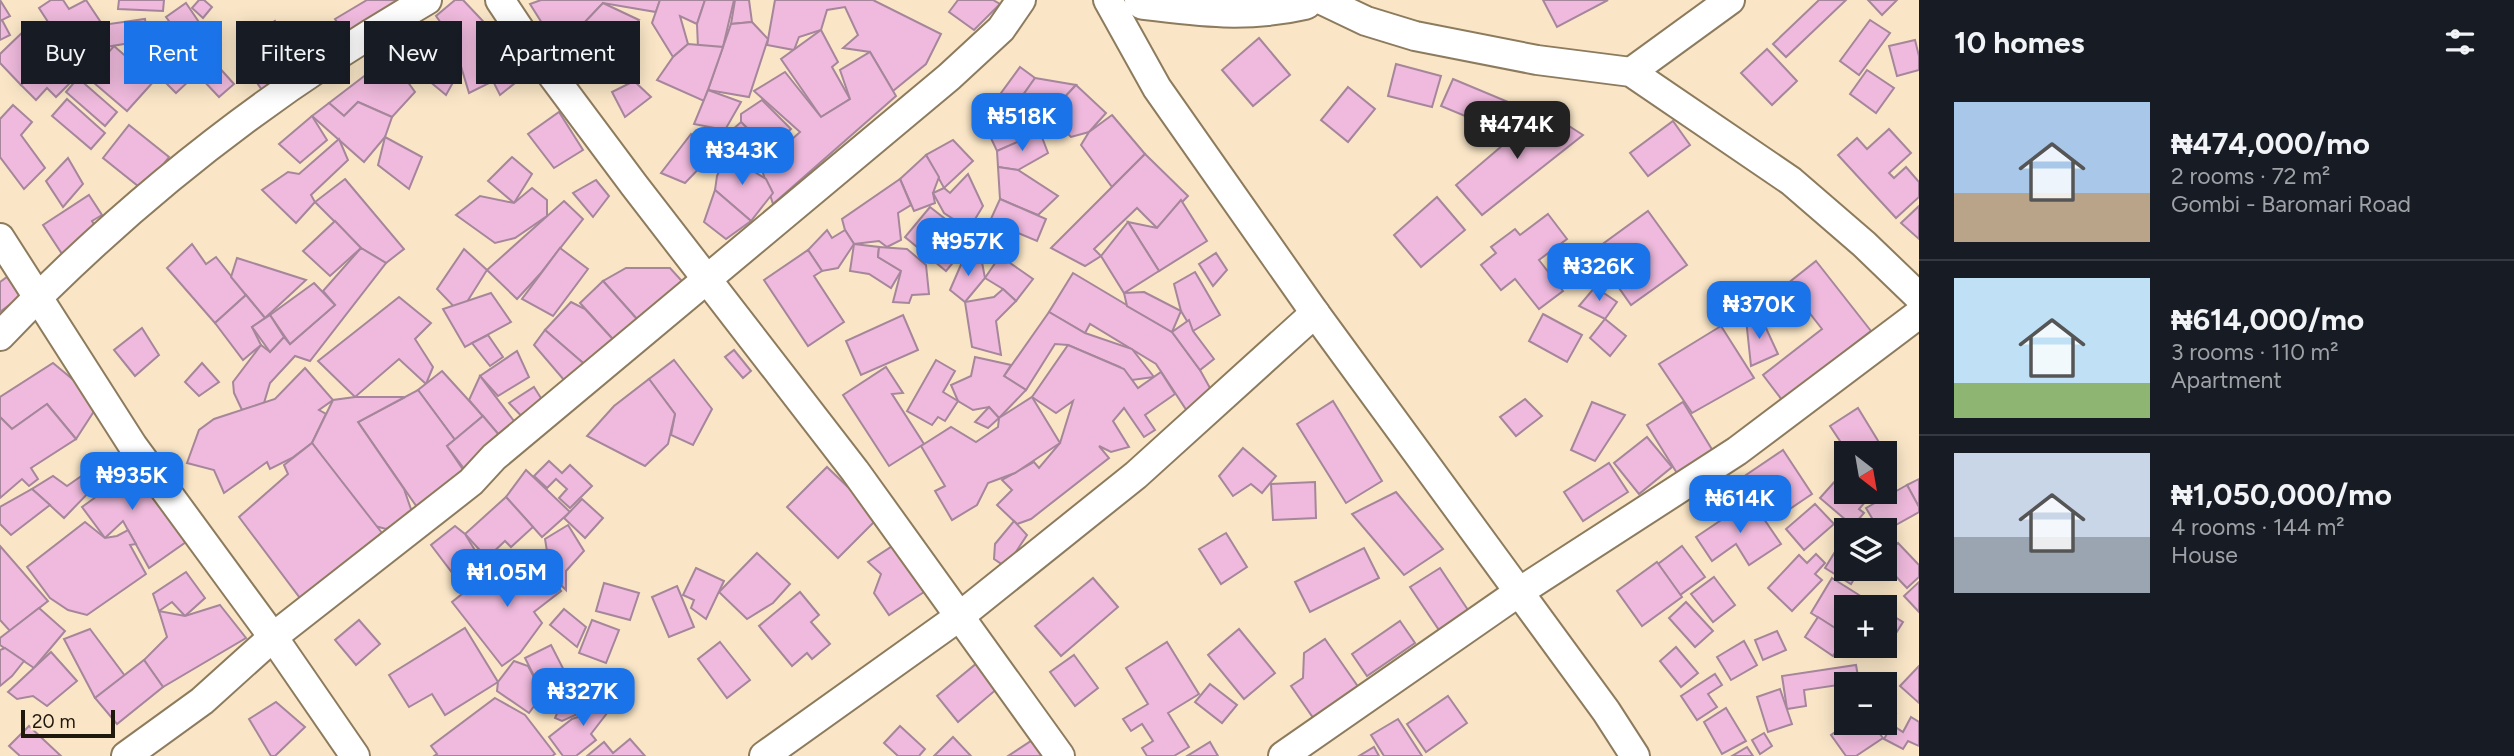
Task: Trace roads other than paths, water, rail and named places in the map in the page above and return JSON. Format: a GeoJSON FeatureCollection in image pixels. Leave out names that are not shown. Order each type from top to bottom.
{"type":"FeatureCollection","features":[{"type":"Feature","properties":{"kind":"main road"},"geometry":{"type":"LineString","coordinates":[[1144,0],[1219,9],[1273,7],[1304,0]]}},
{"type":"Feature","properties":{"kind":"street"},"geometry":{"type":"LineString","coordinates":[[0,336],[37,297],[128,212],[208,146],[369,34],[427,0]]}},
{"type":"Feature","properties":{"kind":"street"},"geometry":{"type":"LineString","coordinates":[[500,0],[534,51],[634,185],[855,471],[1060,756]]}},
{"type":"Feature","properties":{"kind":"street"},"geometry":{"type":"LineString","coordinates":[[126,756],[202,701],[273,637],[471,482],[494,457],[950,77],[1001,29],[1021,0]]}},
{"type":"Feature","properties":{"kind":"street"},"geometry":{"type":"LineString","coordinates":[[1108,0],[1157,88],[1315,313],[1606,711],[1635,756]]}},
{"type":"Feature","properties":{"kind":"street"},"geometry":{"type":"LineString","coordinates":[[1322,0],[1366,21],[1415,36],[1536,60],[1631,72],[1791,181],[1864,244],[1919,297]]}},
{"type":"Feature","properties":{"kind":"street"},"geometry":{"type":"LineString","coordinates":[[1631,72],[1730,0]]}},
{"type":"Feature","properties":{"kind":"street"},"geometry":{"type":"LineString","coordinates":[[0,238],[133,446],[273,637],[355,756]]}},
{"type":"Feature","properties":{"kind":"street"},"geometry":{"type":"LineString","coordinates":[[764,756],[960,616],[1136,475],[1315,313]]}},
{"type":"Feature","properties":{"kind":"street"},"geometry":{"type":"LineString","coordinates":[[1283,756],[1519,592],[1737,451],[1919,314]]}}]}
